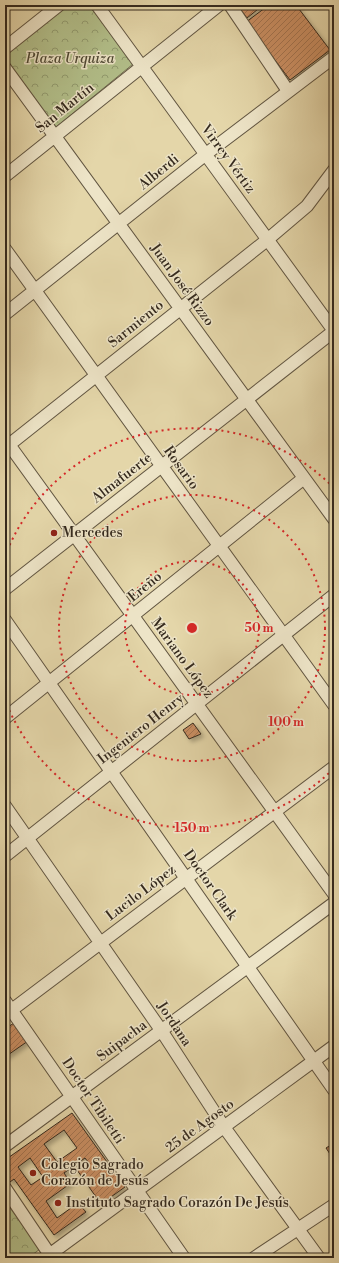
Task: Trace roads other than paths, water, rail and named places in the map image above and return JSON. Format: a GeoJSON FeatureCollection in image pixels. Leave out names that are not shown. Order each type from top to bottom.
{"type":"FeatureCollection","features":[{"type":"Feature","properties":{"kind":"street"},"geometry":{"type":"LineString","coordinates":[[5,48],[59,5]]}},
{"type":"Feature","properties":{"kind":"street","name":"Virrey Vértiz"},"geometry":{"type":"LineString","coordinates":[[97,5],[334,331]]}},
{"type":"Feature","properties":{"kind":"street","name":"San Martín"},"geometry":{"type":"LineString","coordinates":[[5,176],[219,5]]}},
{"type":"Feature","properties":{"kind":"street"},"geometry":{"type":"LineString","coordinates":[[230,5],[288,91]]}},
{"type":"Feature","properties":{"kind":"street","name":"Alberdi"},"geometry":{"type":"LineString","coordinates":[[5,314],[206,154],[334,57]]}},
{"type":"Feature","properties":{"kind":"street","name":"Juan José Rizzo"},"geometry":{"type":"LineString","coordinates":[[5,68],[334,519]]}},
{"type":"Feature","properties":{"kind":"street","name":"Sarmiento"},"geometry":{"type":"LineString","coordinates":[[6,444],[267,240],[307,206],[334,170]]}},
{"type":"Feature","properties":{"kind":"street","name":"Rosario"},"geometry":{"type":"LineString","coordinates":[[5,248],[334,705]]}},
{"type":"Feature","properties":{"kind":"street","name":"Almafuerte"},"geometry":{"type":"LineString","coordinates":[[5,589],[334,331]]}},
{"type":"Feature","properties":{"kind":"street","name":"Mariano López"},"geometry":{"type":"LineString","coordinates":[[6,444],[74,534],[334,894]]}},
{"type":"Feature","properties":{"kind":"street","name":"Ereño"},"geometry":{"type":"LineString","coordinates":[[5,718],[304,478]]}},
{"type":"Feature","properties":{"kind":"street","name":"Ingeniero Henry"},"geometry":{"type":"LineString","coordinates":[[5,856],[334,596]]}},
{"type":"Feature","properties":{"kind":"street","name":"Doctor Clark"},"geometry":{"type":"LineString","coordinates":[[5,620],[248,965],[334,1090]]}},
{"type":"Feature","properties":{"kind":"street","name":"Lucilo López"},"geometry":{"type":"LineString","coordinates":[[7,1008],[100,943],[334,767]]}},
{"type":"Feature","properties":{"kind":"street","name":"Jordana"},"geometry":{"type":"LineString","coordinates":[[5,806],[161,1030],[224,1127],[319,1258]]}},
{"type":"Feature","properties":{"kind":"street","name":"Suipacha"},"geometry":{"type":"LineString","coordinates":[[5,1146],[248,965],[334,903]]}},
{"type":"Feature","properties":{"kind":"street","name":"Doctor Tibiletti"},"geometry":{"type":"LineString","coordinates":[[7,1008],[72,1097],[184,1258]]}},
{"type":"Feature","properties":{"kind":"street","name":"25 de Agosto"},"geometry":{"type":"LineString","coordinates":[[49,1257],[136,1191],[334,1046]]}},
{"type":"Feature","properties":{"kind":"street"},"geometry":{"type":"LineString","coordinates":[[5,1188],[49,1257]]}},
{"type":"Feature","properties":{"kind":"street"},"geometry":{"type":"LineString","coordinates":[[254,1258],[334,1205]]}},
{"type":"Feature","properties":{"kind":"place","name":"Mercedes"},"geometry":{"type":"Point","coordinates":[54,533]}},
{"type":"Feature","properties":{"kind":"place","name":"Colegio Sagrado Corazón de Jesús"},"geometry":{"type":"Point","coordinates":[33,1173]}},
{"type":"Feature","properties":{"kind":"place","name":"Instituto Sagrado Corazón De Jesús"},"geometry":{"type":"Point","coordinates":[58,1203]}},
{"type":"Feature","properties":{"kind":"park label","name":"Plaza Urquiza"},"geometry":{"type":"Point","coordinates":[70,59]}}]}
